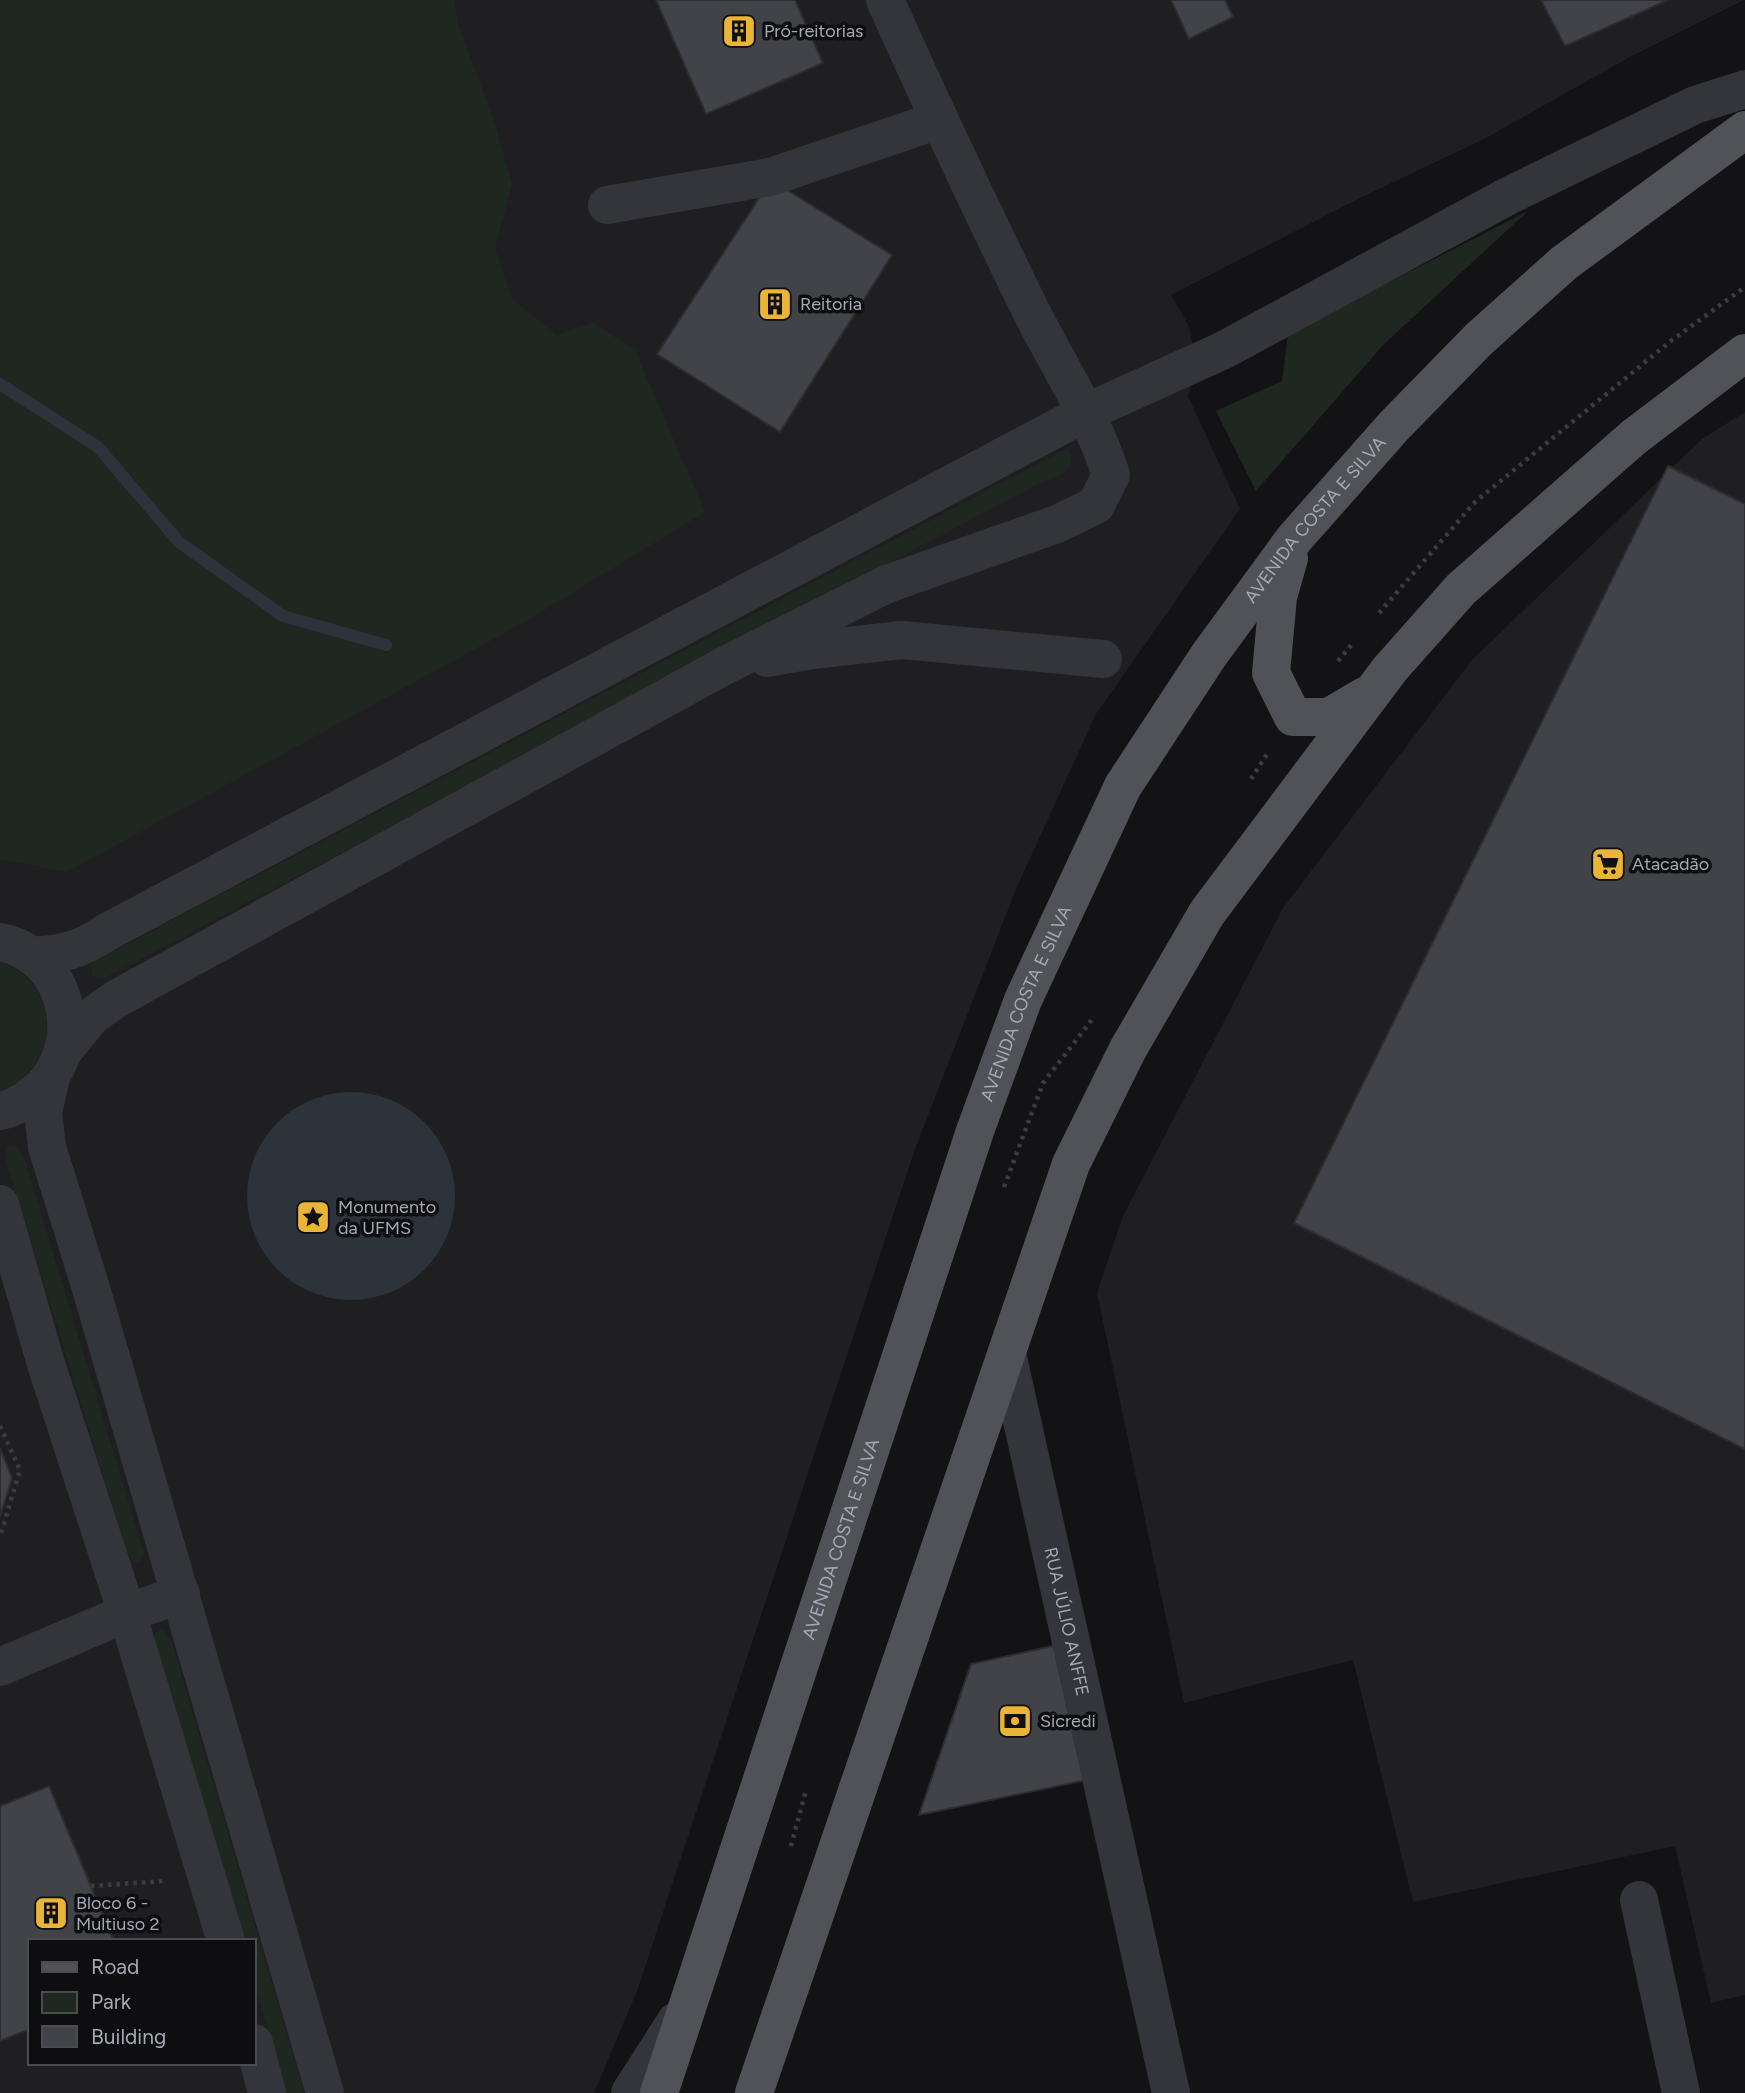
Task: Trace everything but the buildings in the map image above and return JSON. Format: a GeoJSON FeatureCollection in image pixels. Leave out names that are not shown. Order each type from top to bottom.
{"type":"FeatureCollection","features":[{"type":"Feature","properties":{"kind":"main road","name":"AVENIDA COSTA E SILVA"},"geometry":{"type":"LineString","coordinates":[[659,2093],[975,1131],[1023,1000],[1123,786],[1209,654],[1294,540],[1394,426],[1479,339],[1564,263],[1745,130]]}},
{"type":"Feature","properties":{"kind":"main road"},"geometry":{"type":"LineString","coordinates":[[754,2093],[1072,1164],[1128,1049],[1207,913],[1390,669],[1461,589],[1634,437],[1745,353]]}},
{"type":"Feature","properties":{"kind":"main road"},"geometry":{"type":"LineString","coordinates":[[1294,540],[1278,597],[1271,673],[1293,717],[1329,717],[1373,692]]}},
{"type":"Feature","properties":{"kind":"street"},"geometry":{"type":"LineString","coordinates":[[0,1111],[32,1096],[92,1016],[116,999],[724,666],[887,584],[1057,524],[1096,505],[1111,475],[1102,446],[1056,362],[939,120],[885,0]]}},
{"type":"Feature","properties":{"kind":"street"},"geometry":{"type":"LineString","coordinates":[[16,949],[64,954],[93,942],[1084,413],[1224,350],[1508,196],[1695,105],[1745,89]]}},
{"type":"Feature","properties":{"kind":"street"},"geometry":{"type":"LineString","coordinates":[[607,205],[769,177],[939,120]]}},
{"type":"Feature","properties":{"kind":"street"},"geometry":{"type":"LineString","coordinates":[[724,666],[812,650],[902,640],[1103,659]]}},
{"type":"Feature","properties":{"kind":"street"},"geometry":{"type":"LineString","coordinates":[[16,949],[51,974],[63,998],[67,1023],[43,1112],[47,1147],[181,1594],[325,2093]]}},
{"type":"Feature","properties":{"kind":"street"},"geometry":{"type":"LineString","coordinates":[[0,1205],[46,1364],[127,1613],[225,1939]]}},
{"type":"Feature","properties":{"kind":"street","name":"RUA JÚLIO ANFFE"},"geometry":{"type":"LineString","coordinates":[[1007,1353],[1171,2093]]}},
{"type":"Feature","properties":{"kind":"street"},"geometry":{"type":"LineString","coordinates":[[0,1667],[127,1613],[181,1594]]}},
{"type":"Feature","properties":{"kind":"street"},"geometry":{"type":"LineString","coordinates":[[1639,1900],[1681,2093]]}},
{"type":"Feature","properties":{"kind":"street"},"geometry":{"type":"LineString","coordinates":[[630,2093],[690,1998]]}},
{"type":"Feature","properties":{"kind":"street"},"geometry":{"type":"LineString","coordinates":[[256,2051],[267,2093]]}},
{"type":"Feature","properties":{"kind":"path"},"geometry":{"type":"LineString","coordinates":[[0,1426],[20,1470],[0,1536]]}},
{"type":"Feature","properties":{"kind":"path"},"geometry":{"type":"LineString","coordinates":[[91,1886],[178,1881],[206,1871]]}},
{"type":"Feature","properties":{"kind":"shaded area"},"geometry":{"type":"Polygon","coordinates":[[[0,0],[1744,0],[1628,58],[1484,139],[1360,198],[1171,295],[1189,326],[1196,364],[1188,396],[1240,509],[1096,714],[1016,889],[915,1149],[637,1991],[594,2093],[0,2093],[0,0]]]}},
{"type":"Feature","properties":{"kind":"shaded area"},"geometry":{"type":"Polygon","coordinates":[[[1745,412],[1745,1995],[1711,2003],[1675,1846],[1413,1902],[1353,1660],[1184,1703],[1097,1293],[1123,1216],[1283,908],[1472,660],[1702,439],[1745,412]]]}},
{"type":"Feature","properties":{"kind":"shaded area"},"geometry":{"type":"Polygon","coordinates":[[[351,1092],[391,1100],[424,1123],[447,1156],[455,1196],[447,1236],[424,1269],[391,1292],[351,1300],[311,1292],[278,1269],[255,1236],[247,1196],[255,1156],[278,1123],[311,1100],[351,1092]]]}},
{"type":"Feature","properties":{"kind":"green space"},"geometry":{"type":"Polygon","coordinates":[[[0,0],[455,0],[457,21],[493,117],[512,184],[495,248],[512,299],[557,335],[593,323],[635,350],[705,512],[521,624],[67,872],[0,859],[0,0]]]}},
{"type":"Feature","properties":{"kind":"green space"},"geometry":{"type":"Polygon","coordinates":[[[1528,211],[1383,345],[1256,491],[1216,411],[1282,381],[1288,334],[1528,211]]]}},
{"type":"Feature","properties":{"kind":"green space"},"geometry":{"type":"Polygon","coordinates":[[[1068,448],[1071,462],[1061,475],[1042,482],[105,978],[97,979],[92,975],[91,966],[95,961],[1068,448]]]}},
{"type":"Feature","properties":{"kind":"green space"},"geometry":{"type":"Polygon","coordinates":[[[0,962],[21,973],[35,988],[44,1006],[47,1026],[44,1046],[35,1064],[20,1080],[0,1091],[0,962]]]}},
{"type":"Feature","properties":{"kind":"green space"},"geometry":{"type":"Polygon","coordinates":[[[14,1145],[24,1157],[143,1550],[140,1561],[135,1562],[127,1553],[7,1163],[5,1154],[8,1147],[14,1145]]]}},
{"type":"Feature","properties":{"kind":"green space"},"geometry":{"type":"Polygon","coordinates":[[[163,1630],[172,1642],[304,2093],[286,2093],[256,1989],[256,1939],[241,1939],[154,1638],[156,1632],[163,1630]]]}},
{"type":"Feature","properties":{"kind":"waterway"},"geometry":{"type":"LineString","coordinates":[[0,384],[98,447],[179,542],[283,616],[386,645]]}},
{"type":"Feature","properties":{"kind":"place","name":"Pró-reitorias"},"geometry":{"type":"Point","coordinates":[739,31]}},
{"type":"Feature","properties":{"kind":"place","name":"Reitoria"},"geometry":{"type":"Point","coordinates":[775,304]}},
{"type":"Feature","properties":{"kind":"place","name":"Atacadão"},"geometry":{"type":"Point","coordinates":[1608,864]}},
{"type":"Feature","properties":{"kind":"place","name":"Monumento da UFMS"},"geometry":{"type":"Point","coordinates":[313,1217]}},
{"type":"Feature","properties":{"kind":"place","name":"Sicredi"},"geometry":{"type":"Point","coordinates":[1015,1721]}},
{"type":"Feature","properties":{"kind":"place","name":"Bloco 6 - Multiuso 2"},"geometry":{"type":"Point","coordinates":[51,1913]}}]}
